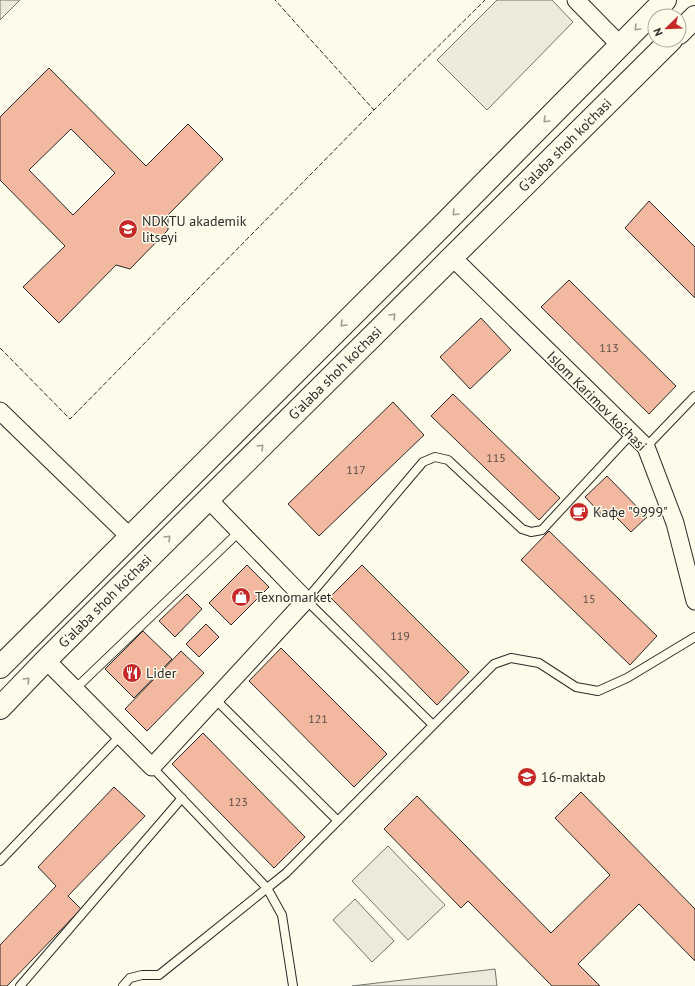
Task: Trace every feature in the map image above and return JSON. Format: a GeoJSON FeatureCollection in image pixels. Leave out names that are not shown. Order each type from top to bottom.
{"type":"FeatureCollection","features":[{"type":"Feature","properties":{"kind":"main road","name":"G'alaba shoh ko'chasi"},"geometry":{"type":"LineString","coordinates":[[0,667],[440,228],[665,0]]}},
{"type":"Feature","properties":{"kind":"main road"},"geometry":{"type":"LineString","coordinates":[[687,24],[695,17]]}},
{"type":"Feature","properties":{"kind":"main road","name":"G'alaba shoh ko'chasi"},"geometry":{"type":"LineString","coordinates":[[0,708],[46,660],[663,48]]}},
{"type":"Feature","properties":{"kind":"street"},"geometry":{"type":"LineString","coordinates":[[576,0],[620,45]]}},
{"type":"Feature","properties":{"kind":"street","name":"Islom Karimov ko‘chasi"},"geometry":{"type":"LineString","coordinates":[[452,257],[646,447],[675,523],[695,601]]}},
{"type":"Feature","properties":{"kind":"street"},"geometry":{"type":"LineString","coordinates":[[0,410],[130,537]]}},
{"type":"Feature","properties":{"kind":"street"},"geometry":{"type":"LineString","coordinates":[[46,660],[152,767],[306,600],[208,499]]}},
{"type":"Feature","properties":{"kind":"lane"},"geometry":{"type":"LineString","coordinates":[[646,447],[695,396]]}},
{"type":"Feature","properties":{"kind":"lane"},"geometry":{"type":"LineString","coordinates":[[433,725],[306,600],[423,462],[435,458],[448,460],[522,529],[531,532],[542,530],[632,433]]}},
{"type":"Feature","properties":{"kind":"lane"},"geometry":{"type":"LineString","coordinates":[[75,689],[239,532]]}},
{"type":"Feature","properties":{"kind":"lane"},"geometry":{"type":"LineString","coordinates":[[123,986],[130,978],[142,975],[159,975],[286,873],[494,664],[511,658],[539,663],[576,687],[598,691],[627,678],[695,637]]}},
{"type":"Feature","properties":{"kind":"lane"},"geometry":{"type":"LineString","coordinates":[[215,699],[338,821]]}},
{"type":"Feature","properties":{"kind":"lane"},"geometry":{"type":"LineString","coordinates":[[0,861],[121,735]]}},
{"type":"Feature","properties":{"kind":"lane"},"geometry":{"type":"LineString","coordinates":[[152,767],[267,888],[282,915],[293,986]]}},
{"type":"Feature","properties":{"kind":"lane"},"geometry":{"type":"LineString","coordinates":[[20,986],[182,798]]}},
{"type":"Feature","properties":{"kind":"shaded area"},"geometry":{"type":"Polygon","coordinates":[[[0,0],[20,0],[0,20],[0,0]]]}},
{"type":"Feature","properties":{"kind":"shaded area"},"geometry":{"type":"Polygon","coordinates":[[[497,0],[552,0],[573,22],[487,110],[437,60],[497,0]]]}},
{"type":"Feature","properties":{"kind":"shaded area"},"geometry":{"type":"Polygon","coordinates":[[[388,846],[445,905],[408,940],[352,881],[388,846]]]}},
{"type":"Feature","properties":{"kind":"shaded area"},"geometry":{"type":"Polygon","coordinates":[[[355,899],[394,941],[372,962],[333,920],[355,899]]]}},
{"type":"Feature","properties":{"kind":"shaded area"},"geometry":{"type":"Polygon","coordinates":[[[495,969],[497,986],[352,986],[495,969]]]}},
{"type":"Feature","properties":{"kind":"building"},"geometry":{"type":"Polygon","coordinates":[[[49,68],[146,166],[188,124],[223,159],[168,215],[168,230],[130,269],[116,265],[59,323],[23,287],[65,246],[0,180],[0,117],[49,68]],[[71,129],[29,170],[73,215],[115,173],[71,129]]]}},
{"type":"Feature","properties":{"kind":"building"},"geometry":{"type":"Polygon","coordinates":[[[649,201],[695,247],[695,298],[625,228],[649,201]]]}},
{"type":"Feature","properties":{"kind":"building"},"geometry":{"type":"Polygon","coordinates":[[[569,280],[676,386],[649,414],[541,307],[569,280]]]}},
{"type":"Feature","properties":{"kind":"building"},"geometry":{"type":"Polygon","coordinates":[[[481,318],[511,350],[470,389],[440,357],[481,318]]]}},
{"type":"Feature","properties":{"kind":"building"},"geometry":{"type":"Polygon","coordinates":[[[453,394],[560,498],[539,520],[431,416],[453,394]]]}},
{"type":"Feature","properties":{"kind":"building"},"geometry":{"type":"Polygon","coordinates":[[[393,402],[424,435],[319,536],[288,504],[393,402]]]}},
{"type":"Feature","properties":{"kind":"building"},"geometry":{"type":"Polygon","coordinates":[[[607,476],[647,517],[631,532],[609,510],[603,516],[585,497],[607,476]]]}},
{"type":"Feature","properties":{"kind":"building"},"geometry":{"type":"Polygon","coordinates":[[[549,531],[657,636],[630,665],[521,560],[549,531]]]}},
{"type":"Feature","properties":{"kind":"building"},"geometry":{"type":"Polygon","coordinates":[[[247,565],[269,587],[231,625],[209,603],[247,565]]]}},
{"type":"Feature","properties":{"kind":"building"},"geometry":{"type":"Polygon","coordinates":[[[362,565],[469,672],[437,705],[330,597],[362,565]]]}},
{"type":"Feature","properties":{"kind":"building"},"geometry":{"type":"Polygon","coordinates":[[[187,594],[202,609],[175,637],[159,621],[187,594]]]}},
{"type":"Feature","properties":{"kind":"building"},"geometry":{"type":"Polygon","coordinates":[[[206,624],[219,637],[199,657],[186,644],[206,624]]]}},
{"type":"Feature","properties":{"kind":"building"},"geometry":{"type":"Polygon","coordinates":[[[143,631],[172,659],[134,698],[105,669],[143,631]]]}},
{"type":"Feature","properties":{"kind":"building"},"geometry":{"type":"Polygon","coordinates":[[[281,648],[387,754],[354,787],[249,681],[281,648]]]}},
{"type":"Feature","properties":{"kind":"building"},"geometry":{"type":"Polygon","coordinates":[[[181,651],[204,673],[147,731],[125,709],[181,651]]]}},
{"type":"Feature","properties":{"kind":"building"},"geometry":{"type":"Polygon","coordinates":[[[203,733],[305,837],[274,868],[172,764],[203,733]]]}},
{"type":"Feature","properties":{"kind":"building"},"geometry":{"type":"Polygon","coordinates":[[[114,787],[145,816],[68,896],[81,909],[7,986],[0,986],[0,945],[56,886],[38,867],[114,787]]]}},
{"type":"Feature","properties":{"kind":"building"},"geometry":{"type":"Polygon","coordinates":[[[581,792],[695,909],[695,961],[639,904],[578,964],[600,986],[552,986],[468,901],[461,908],[384,829],[417,796],[551,933],[610,875],[555,818],[581,792]]]}},
{"type":"Feature","properties":{"kind":"fence"},"geometry":{"type":"LineString","coordinates":[[0,348],[70,419],[374,110],[275,0]]}},
{"type":"Feature","properties":{"kind":"fence"},"geometry":{"type":"LineString","coordinates":[[373,109],[374,110],[485,0]]}},
{"type":"Feature","properties":{"kind":"place","name":"NDKTU akademik litseyi"},"geometry":{"type":"Point","coordinates":[128,229]}},
{"type":"Feature","properties":{"kind":"place","name":"Кафе \"9999\""},"geometry":{"type":"Point","coordinates":[579,512]}},
{"type":"Feature","properties":{"kind":"place","name":"Texnomarket"},"geometry":{"type":"Point","coordinates":[241,597]}},
{"type":"Feature","properties":{"kind":"place","name":"Lider"},"geometry":{"type":"Point","coordinates":[132,673]}},
{"type":"Feature","properties":{"kind":"place","name":"16-maktab"},"geometry":{"type":"Point","coordinates":[527,777]}}]}
